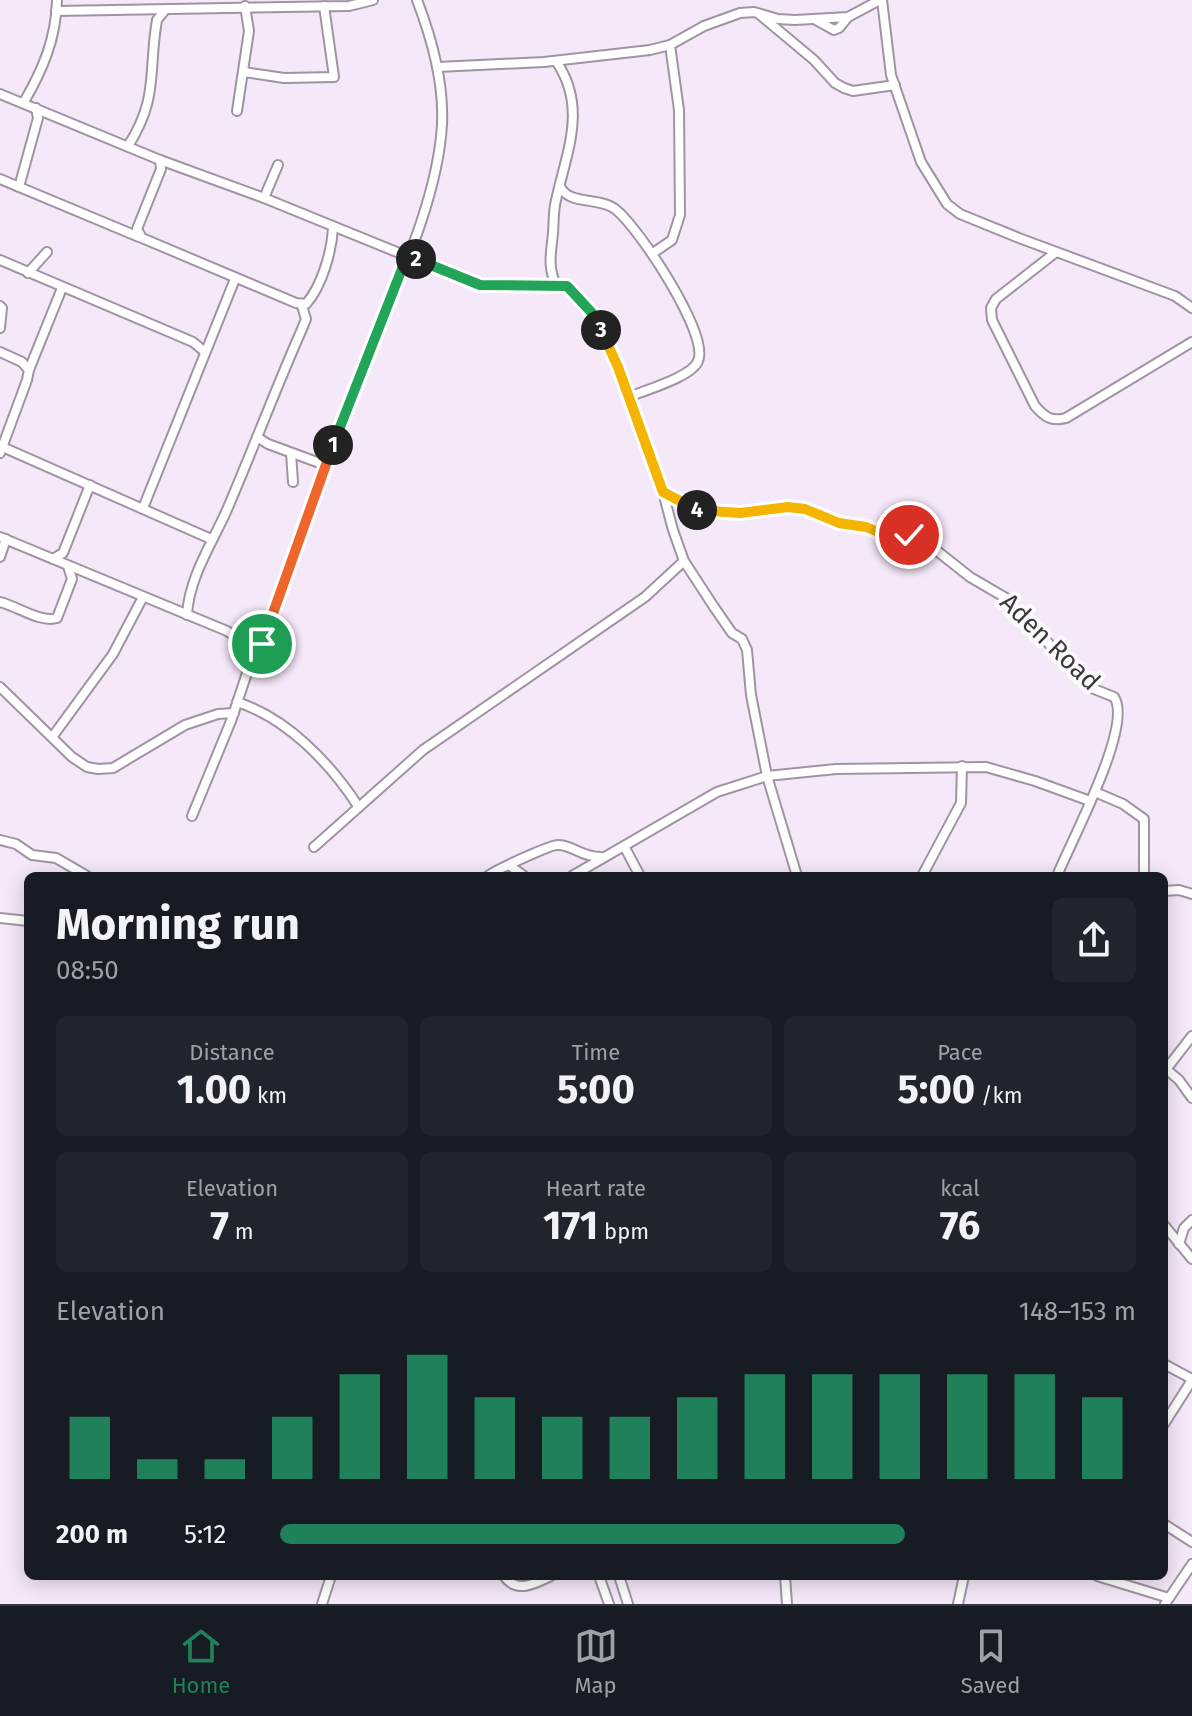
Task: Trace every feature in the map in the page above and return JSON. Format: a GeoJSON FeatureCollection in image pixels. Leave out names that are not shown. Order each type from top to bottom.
{"type":"FeatureCollection","features":[{"type":"Feature","properties":{"kind":"street"},"geometry":{"type":"LineString","coordinates":[[24,102],[46,61],[57,0]]}},
{"type":"Feature","properties":{"kind":"street"},"geometry":{"type":"LineString","coordinates":[[56,11],[349,6],[373,0]]}},
{"type":"Feature","properties":{"kind":"street"},"geometry":{"type":"LineString","coordinates":[[192,816],[234,713],[432,187],[442,124],[438,67],[417,0]]}},
{"type":"Feature","properties":{"kind":"street"},"geometry":{"type":"LineString","coordinates":[[438,67],[556,61],[650,50],[670,45],[704,26],[740,13],[758,13],[778,19],[816,19],[834,30],[848,17],[881,0],[891,75],[921,162],[947,204],[960,214],[1175,296],[1192,308]]}},
{"type":"Feature","properties":{"kind":"street"},"geometry":{"type":"LineString","coordinates":[[237,111],[249,31],[245,6]]}},
{"type":"Feature","properties":{"kind":"street"},"geometry":{"type":"LineString","coordinates":[[244,72],[284,78],[334,77],[324,6]]}},
{"type":"Feature","properties":{"kind":"street"},"geometry":{"type":"LineString","coordinates":[[128,146],[149,99],[155,27],[165,10]]}},
{"type":"Feature","properties":{"kind":"street"},"geometry":{"type":"LineString","coordinates":[[758,13],[844,88],[853,91],[895,85]]}},
{"type":"Feature","properties":{"kind":"street"},"geometry":{"type":"LineString","coordinates":[[653,253],[672,240],[680,215],[679,100],[670,45]]}},
{"type":"Feature","properties":{"kind":"street"},"geometry":{"type":"LineString","coordinates":[[556,61],[566,81],[573,112],[573,135],[555,204],[550,252],[550,267],[556,285]]}},
{"type":"Feature","properties":{"kind":"street"},"geometry":{"type":"LineString","coordinates":[[0,94],[480,285],[567,286],[592,313],[607,341],[663,492],[684,561],[732,633],[742,639],[747,650],[751,695],[767,776],[796,872]]}},
{"type":"Feature","properties":{"kind":"street"},"geometry":{"type":"LineString","coordinates":[[19,187],[38,118],[36,108]]}},
{"type":"Feature","properties":{"kind":"street"},"geometry":{"type":"LineString","coordinates":[[142,238],[137,229],[161,169],[160,160]]}},
{"type":"Feature","properties":{"kind":"street"},"geometry":{"type":"LineString","coordinates":[[264,198],[278,165]]}},
{"type":"Feature","properties":{"kind":"street"},"geometry":{"type":"LineString","coordinates":[[0,179],[302,306],[305,310],[302,329],[190,592],[187,615]]}},
{"type":"Feature","properties":{"kind":"street"},"geometry":{"type":"LineString","coordinates":[[561,188],[570,197],[612,206],[653,253],[677,293],[696,338],[700,356],[687,373],[629,397]]}},
{"type":"Feature","properties":{"kind":"street"},"geometry":{"type":"LineString","coordinates":[[302,306],[309,301],[320,278],[331,245],[333,227]]}},
{"type":"Feature","properties":{"kind":"street"},"geometry":{"type":"LineString","coordinates":[[28,273],[47,252]]}},
{"type":"Feature","properties":{"kind":"street"},"geometry":{"type":"LineString","coordinates":[[1056,252],[996,299],[991,308],[992,320],[1035,406],[1046,418],[1066,418],[1192,342]]}},
{"type":"Feature","properties":{"kind":"street"},"geometry":{"type":"LineString","coordinates":[[0,260],[193,342],[205,352]]}},
{"type":"Feature","properties":{"kind":"street"},"geometry":{"type":"LineString","coordinates":[[143,508],[235,279]]}},
{"type":"Feature","properties":{"kind":"street"},"geometry":{"type":"LineString","coordinates":[[62,288],[1,449],[211,539]]}},
{"type":"Feature","properties":{"kind":"street"},"geometry":{"type":"LineString","coordinates":[[0,306],[0,328]]}},
{"type":"Feature","properties":{"kind":"street"},"geometry":{"type":"LineString","coordinates":[[0,352],[22,362],[29,370]]}},
{"type":"Feature","properties":{"kind":"street"},"geometry":{"type":"LineString","coordinates":[[257,437],[325,465]]}},
{"type":"Feature","properties":{"kind":"street"},"geometry":{"type":"LineString","coordinates":[[291,453],[293,482]]}},
{"type":"Feature","properties":{"kind":"street"},"geometry":{"type":"LineString","coordinates":[[53,559],[63,553],[90,485]]}},
{"type":"Feature","properties":{"kind":"street","name":"Aden Road"},"geometry":{"type":"LineString","coordinates":[[663,492],[698,510],[740,513],[796,508],[883,534],[915,536],[970,577],[1011,601],[1023,619],[1038,629],[1055,652],[1080,671],[1089,687],[1117,700],[1119,711],[1113,740],[1059,872]]}},
{"type":"Feature","properties":{"kind":"street"},"geometry":{"type":"LineString","coordinates":[[0,557],[3,538],[241,638],[256,655]]}},
{"type":"Feature","properties":{"kind":"street"},"geometry":{"type":"LineString","coordinates":[[314,847],[423,750],[645,597],[684,561]]}},
{"type":"Feature","properties":{"kind":"street"},"geometry":{"type":"LineString","coordinates":[[0,602],[41,617],[57,618],[72,579],[68,566]]}},
{"type":"Feature","properties":{"kind":"street"},"geometry":{"type":"LineString","coordinates":[[53,736],[113,654],[143,597]]}},
{"type":"Feature","properties":{"kind":"street"},"geometry":{"type":"LineString","coordinates":[[0,687],[72,757],[87,767],[98,769],[113,768],[185,725],[218,714],[234,713]]}},
{"type":"Feature","properties":{"kind":"street"},"geometry":{"type":"LineString","coordinates":[[237,702],[268,717],[298,738],[324,761],[358,806]]}},
{"type":"Feature","properties":{"kind":"street"},"geometry":{"type":"LineString","coordinates":[[924,872],[961,803],[962,766]]}},
{"type":"Feature","properties":{"kind":"street"},"geometry":{"type":"LineString","coordinates":[[578,872],[717,792],[767,776],[836,769],[962,766],[986,767],[1123,804],[1144,819],[1144,872]]}},
{"type":"Feature","properties":{"kind":"street"},"geometry":{"type":"LineString","coordinates":[[0,840],[16,844],[32,855],[56,858],[80,872]]}},
{"type":"Feature","properties":{"kind":"street"},"geometry":{"type":"LineString","coordinates":[[493,872],[557,844],[590,857],[602,857]]}},
{"type":"Feature","properties":{"kind":"street"},"geometry":{"type":"LineString","coordinates":[[624,846],[638,872]]}},
{"type":"Feature","properties":{"kind":"street"},"geometry":{"type":"LineString","coordinates":[[509,865],[519,872]]}},
{"type":"Feature","properties":{"kind":"street"},"geometry":{"type":"LineString","coordinates":[[1168,891],[1192,894]]}},
{"type":"Feature","properties":{"kind":"street"},"geometry":{"type":"LineString","coordinates":[[0,918],[24,921]]}},
{"type":"Feature","properties":{"kind":"street"},"geometry":{"type":"LineString","coordinates":[[1168,1067],[1192,1036]]}},
{"type":"Feature","properties":{"kind":"street"},"geometry":{"type":"LineString","coordinates":[[1168,1073],[1179,1080],[1192,1098]]}},
{"type":"Feature","properties":{"kind":"street"},"geometry":{"type":"LineString","coordinates":[[1179,1244],[1184,1228],[1192,1220]]}},
{"type":"Feature","properties":{"kind":"street"},"geometry":{"type":"LineString","coordinates":[[1168,1230],[1192,1259]]}},
{"type":"Feature","properties":{"kind":"street"},"geometry":{"type":"LineString","coordinates":[[1168,1366],[1192,1380],[1168,1418]]}},
{"type":"Feature","properties":{"kind":"street"},"geometry":{"type":"LineString","coordinates":[[1168,1527],[1192,1542]]}},
{"type":"Feature","properties":{"kind":"street"},"geometry":{"type":"LineString","coordinates":[[1108,1580],[1167,1601],[1192,1564]]}},
{"type":"Feature","properties":{"kind":"street"},"geometry":{"type":"LineString","coordinates":[[322,1604],[330,1580]]}},
{"type":"Feature","properties":{"kind":"street"},"geometry":{"type":"LineString","coordinates":[[508,1580],[518,1587],[542,1580]]}},
{"type":"Feature","properties":{"kind":"street"},"geometry":{"type":"LineString","coordinates":[[600,1580],[609,1604]]}},
{"type":"Feature","properties":{"kind":"street"},"geometry":{"type":"LineString","coordinates":[[620,1580],[628,1604]]}},
{"type":"Feature","properties":{"kind":"street"},"geometry":{"type":"LineString","coordinates":[[785,1580],[787,1604]]}},
{"type":"Feature","properties":{"kind":"street"},"geometry":{"type":"LineString","coordinates":[[958,1604],[963,1580]]}},
{"type":"Feature","properties":{"kind":"route"},"geometry":{"type":"LineString","coordinates":[[262,644],[325,465],[407,256],[480,285],[556,285],[567,286],[573,291],[592,313],[607,341],[663,492],[698,510],[740,513],[788,507],[805,509],[839,523],[866,527],[883,534],[909,535]]}}]}
